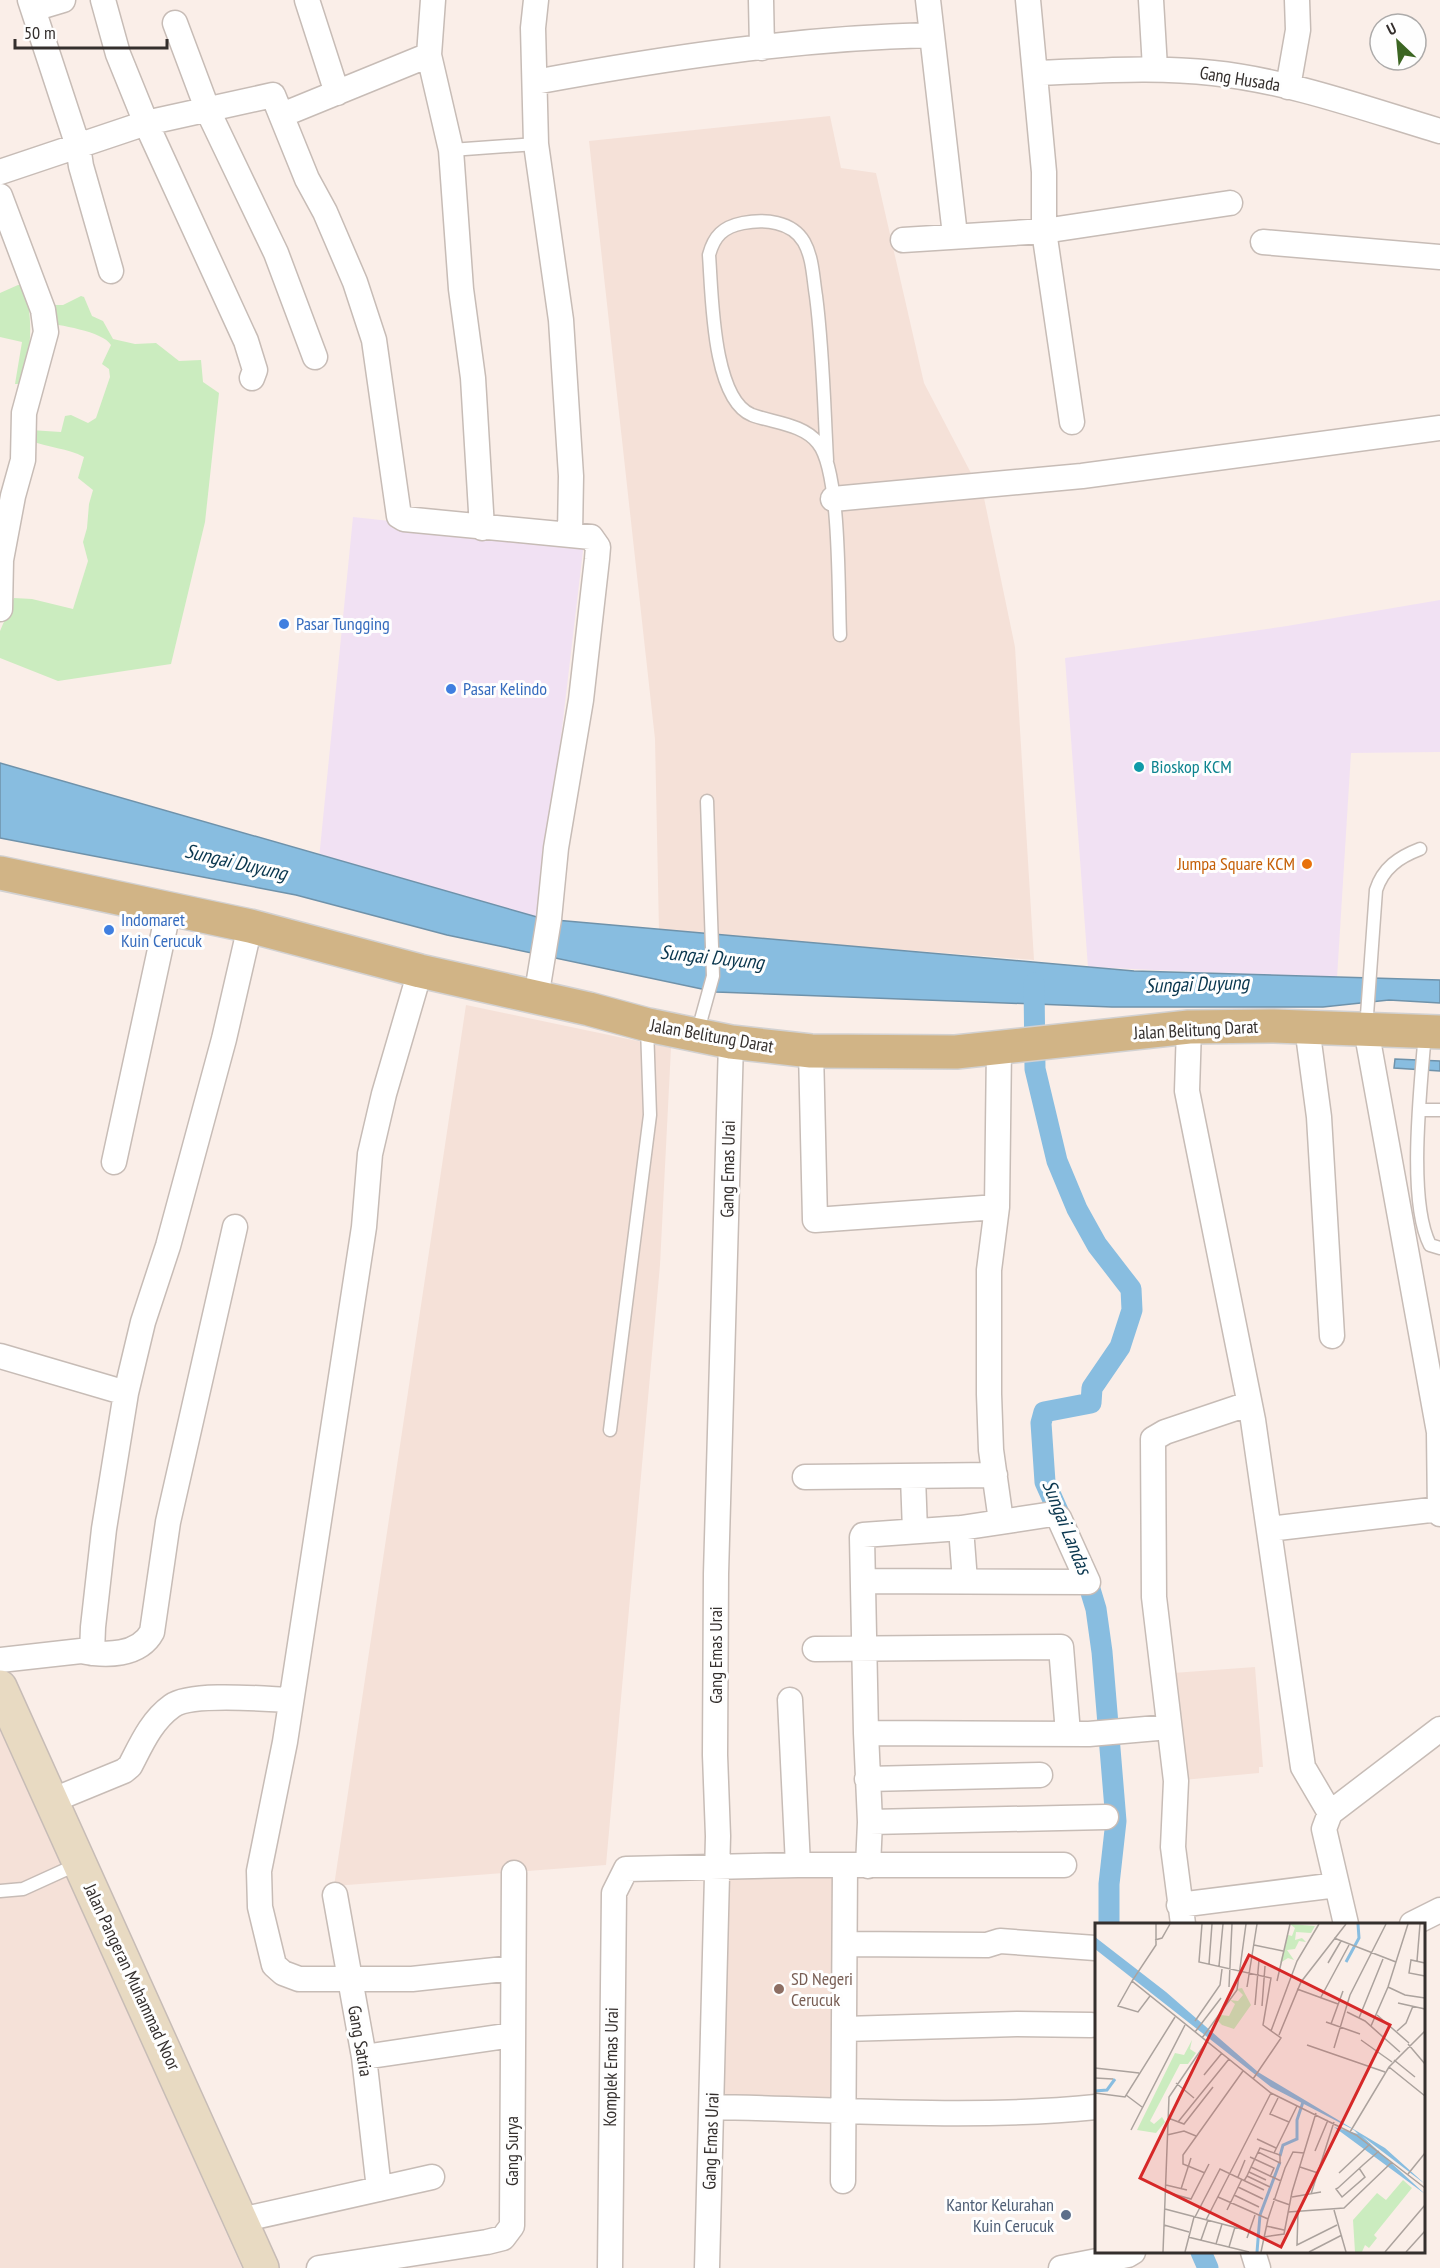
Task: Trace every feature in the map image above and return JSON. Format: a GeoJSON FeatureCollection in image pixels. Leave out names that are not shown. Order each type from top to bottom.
{"type":"FeatureCollection","features":[{"type":"Feature","properties":{"kind":"main road","name":"Jalan Belitung Darat"},"geometry":{"type":"LineString","coordinates":[[0,873],[250,926],[420,971],[697,1036],[811,1051],[918,1054],[1189,1027],[1307,1027],[1432,1031]]}},
{"type":"Feature","properties":{"kind":"main road","name":"Jalan Pangeran Muhammad Noor"},"geometry":{"type":"LineString","coordinates":[[0,1687],[262,2268]]}},
{"type":"Feature","properties":{"kind":"street"},"geometry":{"type":"LineString","coordinates":[[63,0],[31,4],[78,146],[81,166],[111,271]]}},
{"type":"Feature","properties":{"kind":"street"},"geometry":{"type":"LineString","coordinates":[[103,0],[118,54],[146,123],[246,341],[255,370],[252,378]]}},
{"type":"Feature","properties":{"kind":"street"},"geometry":{"type":"LineString","coordinates":[[307,0],[337,93]]}},
{"type":"Feature","properties":{"kind":"street"},"geometry":{"type":"LineString","coordinates":[[433,0],[429,55],[451,150],[460,289],[473,378],[482,528]]}},
{"type":"Feature","properties":{"kind":"street"},"geometry":{"type":"LineString","coordinates":[[536,0],[533,28],[536,144],[561,320],[571,476],[570,534]]}},
{"type":"Feature","properties":{"kind":"street"},"geometry":{"type":"LineString","coordinates":[[761,0],[762,48]]}},
{"type":"Feature","properties":{"kind":"street"},"geometry":{"type":"LineString","coordinates":[[928,0],[930,35],[955,235]]}},
{"type":"Feature","properties":{"kind":"street"},"geometry":{"type":"LineString","coordinates":[[1029,0],[1044,172],[1044,231],[1072,422]]}},
{"type":"Feature","properties":{"kind":"street"},"geometry":{"type":"LineString","coordinates":[[1151,0],[1155,68]]}},
{"type":"Feature","properties":{"kind":"street"},"geometry":{"type":"LineString","coordinates":[[1288,87],[1298,30],[1297,0]]}},
{"type":"Feature","properties":{"kind":"street"},"geometry":{"type":"LineString","coordinates":[[175,23],[208,111],[276,253],[315,357]]}},
{"type":"Feature","properties":{"kind":"street"},"geometry":{"type":"LineString","coordinates":[[535,82],[627,65],[762,48],[930,35]]}},
{"type":"Feature","properties":{"kind":"street"},"geometry":{"type":"LineString","coordinates":[[282,115],[429,55]]}},
{"type":"Feature","properties":{"kind":"street","name":"Gang Husada"},"geometry":{"type":"LineString","coordinates":[[1035,73],[1155,68],[1216,73],[1288,87],[1440,131]]}},
{"type":"Feature","properties":{"kind":"street"},"geometry":{"type":"LineString","coordinates":[[0,172],[146,123],[273,95],[307,179],[325,212],[355,282],[374,340],[399,516],[411,520],[482,528],[591,537],[598,548],[581,700],[556,848],[549,919],[536,998]]}},
{"type":"Feature","properties":{"kind":"street"},"geometry":{"type":"LineString","coordinates":[[0,196],[43,310],[46,332],[24,413],[23,460],[13,496],[1,560],[0,609]]}},
{"type":"Feature","properties":{"kind":"street"},"geometry":{"type":"LineString","coordinates":[[903,240],[1044,231],[1230,202]]}},
{"type":"Feature","properties":{"kind":"street"},"geometry":{"type":"LineString","coordinates":[[1263,242],[1440,257]]}},
{"type":"Feature","properties":{"kind":"street"},"geometry":{"type":"LineString","coordinates":[[833,499],[1082,476],[1440,428]]}},
{"type":"Feature","properties":{"kind":"street"},"geometry":{"type":"LineString","coordinates":[[114,1162],[169,908]]}},
{"type":"Feature","properties":{"kind":"street"},"geometry":{"type":"LineString","coordinates":[[92,1653],[104,1529],[126,1393],[143,1322],[168,1246],[224,1039],[250,926]]}},
{"type":"Feature","properties":{"kind":"street"},"geometry":{"type":"LineString","coordinates":[[420,971],[384,1094],[370,1154],[364,1227],[285,1742],[258,1871],[266,1936],[274,1965],[283,1973],[299,1979],[412,1979],[513,1968]]}},
{"type":"Feature","properties":{"kind":"street"},"geometry":{"type":"LineString","coordinates":[[1189,1027],[1187,1091],[1248,1404],[1269,1529],[1303,1767],[1330,1812]]}},
{"type":"Feature","properties":{"kind":"street"},"geometry":{"type":"LineString","coordinates":[[1307,1027],[1318,1117],[1332,1336]]}},
{"type":"Feature","properties":{"kind":"street"},"geometry":{"type":"LineString","coordinates":[[1366,1029],[1439,1432],[1440,1514]]}},
{"type":"Feature","properties":{"kind":"street","name":"Gang Emas Urai"},"geometry":{"type":"LineString","coordinates":[[707,2268],[718,1836],[715,1755],[716,1574],[731,1042]]}},
{"type":"Feature","properties":{"kind":"street"},"geometry":{"type":"LineString","coordinates":[[1001,1521],[989,1394],[988,1270],[1020,1045]]}},
{"type":"Feature","properties":{"kind":"street"},"geometry":{"type":"LineString","coordinates":[[811,1051],[815,1220],[997,1207]]}},
{"type":"Feature","properties":{"kind":"street"},"geometry":{"type":"LineString","coordinates":[[0,1660],[81,1651],[92,1653],[134,1651],[147,1642],[152,1632],[168,1522],[235,1227]]}},
{"type":"Feature","properties":{"kind":"street"},"geometry":{"type":"LineString","coordinates":[[0,1356],[126,1393]]}},
{"type":"Feature","properties":{"kind":"street"},"geometry":{"type":"LineString","coordinates":[[1248,1404],[1165,1432],[1154,1439],[1154,1597],[1176,1780],[1173,1847],[1181,1915],[1337,1886]]}},
{"type":"Feature","properties":{"kind":"street"},"geometry":{"type":"LineString","coordinates":[[805,1477],[995,1474]]}},
{"type":"Feature","properties":{"kind":"street"},"geometry":{"type":"LineString","coordinates":[[913,1477],[915,1531]]}},
{"type":"Feature","properties":{"kind":"street"},"geometry":{"type":"LineString","coordinates":[[1269,1529],[1440,1509]]}},
{"type":"Feature","properties":{"kind":"street"},"geometry":{"type":"LineString","coordinates":[[843,2181],[845,1944],[856,1866],[870,1822],[867,1779],[864,1647],[863,1581],[863,1535],[962,1528],[1056,1515],[1088,1582],[863,1581]]}},
{"type":"Feature","properties":{"kind":"street"},"geometry":{"type":"LineString","coordinates":[[962,1528],[965,1581]]}},
{"type":"Feature","properties":{"kind":"street"},"geometry":{"type":"LineString","coordinates":[[815,1649],[864,1647],[1062,1648],[1068,1733]]}},
{"type":"Feature","properties":{"kind":"street"},"geometry":{"type":"LineString","coordinates":[[51,1801],[124,1771],[130,1766],[151,1727],[173,1705],[213,1697],[290,1700]]}},
{"type":"Feature","properties":{"kind":"street"},"geometry":{"type":"LineString","coordinates":[[790,1700],[798,1865]]}},
{"type":"Feature","properties":{"kind":"street"},"geometry":{"type":"LineString","coordinates":[[866,1732],[1068,1733],[1169,1726]]}},
{"type":"Feature","properties":{"kind":"street"},"geometry":{"type":"LineString","coordinates":[[1346,1923],[1324,1829],[1330,1812],[1440,1729]]}},
{"type":"Feature","properties":{"kind":"street"},"geometry":{"type":"LineString","coordinates":[[867,1779],[1040,1775]]}},
{"type":"Feature","properties":{"kind":"street"},"geometry":{"type":"LineString","coordinates":[[870,1822],[1106,1817]]}},
{"type":"Feature","properties":{"kind":"street"},"geometry":{"type":"LineString","coordinates":[[716,1868],[798,1865],[1064,1865]]}},
{"type":"Feature","properties":{"kind":"street","name":"Komplek Emas Urai"},"geometry":{"type":"LineString","coordinates":[[610,2268],[614,1893],[626,1869],[716,1868]]}},
{"type":"Feature","properties":{"kind":"street","name":"Gang Surya"},"geometry":{"type":"LineString","coordinates":[[318,2268],[487,2242],[507,2235],[512,2226],[514,1873]]}},
{"type":"Feature","properties":{"kind":"street","name":"Gang Satria"},"geometry":{"type":"LineString","coordinates":[[335,1895],[364,2057],[379,2189]]}},
{"type":"Feature","properties":{"kind":"street"},"geometry":{"type":"LineString","coordinates":[[1415,1923],[1439,1916]]}},
{"type":"Feature","properties":{"kind":"street"},"geometry":{"type":"LineString","coordinates":[[845,1944],[987,1945],[1000,1941],[1095,1948]]}},
{"type":"Feature","properties":{"kind":"street"},"geometry":{"type":"LineString","coordinates":[[844,2029],[1017,2024],[1091,2025]]}},
{"type":"Feature","properties":{"kind":"street"},"geometry":{"type":"LineString","coordinates":[[364,2057],[512,2035]]}},
{"type":"Feature","properties":{"kind":"street"},"geometry":{"type":"LineString","coordinates":[[712,2107],[998,2113],[1095,2109]]}},
{"type":"Feature","properties":{"kind":"street"},"geometry":{"type":"LineString","coordinates":[[241,2220],[432,2177]]}},
{"type":"Feature","properties":{"kind":"street"},"geometry":{"type":"LineString","coordinates":[[1061,2268],[1110,2263],[1131,2253]]}},
{"type":"Feature","properties":{"kind":"lane"},"geometry":{"type":"LineString","coordinates":[[451,150],[536,144]]}},
{"type":"Feature","properties":{"kind":"lane"},"geometry":{"type":"LineString","coordinates":[[827,460],[819,444],[807,432],[746,412],[734,401],[724,378],[710,266],[713,241],[722,230],[754,221],[775,222],[788,228],[803,241],[812,265],[819,326],[827,460],[833,499],[840,635]]}},
{"type":"Feature","properties":{"kind":"lane"},"geometry":{"type":"LineString","coordinates":[[697,1036],[713,976],[707,801]]}},
{"type":"Feature","properties":{"kind":"lane"},"geometry":{"type":"LineString","coordinates":[[1366,1029],[1376,890],[1380,878],[1404,855],[1420,849]]}},
{"type":"Feature","properties":{"kind":"lane"},"geometry":{"type":"LineString","coordinates":[[610,1430],[650,1115],[648,1025]]}},
{"type":"Feature","properties":{"kind":"lane"},"geometry":{"type":"LineString","coordinates":[[1432,1031],[1420,1110],[1419,1208],[1422,1229],[1430,1245],[1440,1248]]}},
{"type":"Feature","properties":{"kind":"lane"},"geometry":{"type":"LineString","coordinates":[[1420,1110],[1440,1110]]}},
{"type":"Feature","properties":{"kind":"lane"},"geometry":{"type":"LineString","coordinates":[[0,1891],[23,1890],[80,1863]]}},
{"type":"Feature","properties":{"kind":"shaded area"},"geometry":{"type":"Polygon","coordinates":[[[830,116],[841,168],[876,173],[924,383],[984,498],[1015,647],[1034,960],[659,931],[655,739],[589,141],[830,116]]]}},
{"type":"Feature","properties":{"kind":"shaded area","name":"Pasar Kelindo"},"geometry":{"type":"Polygon","coordinates":[[[353,517],[584,542],[539,924],[318,869],[353,517]]]}},
{"type":"Feature","properties":{"kind":"shaded area"},"geometry":{"type":"Polygon","coordinates":[[[1440,600],[1440,752],[1351,753],[1337,978],[1088,967],[1065,658],[1287,626],[1440,600]]]}},
{"type":"Feature","properties":{"kind":"shaded area"},"geometry":{"type":"Polygon","coordinates":[[[466,1005],[671,1048],[660,1265],[606,1865],[334,1886],[466,1005]]]}},
{"type":"Feature","properties":{"kind":"shaded area"},"geometry":{"type":"Polygon","coordinates":[[[1255,1667],[1263,1767],[1259,1767],[1259,1773],[1183,1780],[1173,1673],[1255,1667]]]}},
{"type":"Feature","properties":{"kind":"shaded area"},"geometry":{"type":"Polygon","coordinates":[[[0,1722],[96,1941],[242,2268],[0,2268],[0,1722]]]}},
{"type":"Feature","properties":{"kind":"shaded area","name":"SD Negeri Cerucuk"},"geometry":{"type":"Polygon","coordinates":[[[840,1873],[833,2103],[723,2104],[721,1875],[840,1873]]]}},
{"type":"Feature","properties":{"kind":"green space"},"geometry":{"type":"Polygon","coordinates":[[[23,285],[27,296],[30,335],[24,373],[20,384],[15,384],[22,342],[0,337],[0,293],[23,285]]]}},
{"type":"Feature","properties":{"kind":"green space"},"geometry":{"type":"Polygon","coordinates":[[[81,296],[84,297],[92,316],[103,321],[113,339],[135,344],[156,343],[179,361],[201,360],[203,382],[219,393],[205,522],[171,664],[58,681],[0,658],[0,631],[14,598],[32,599],[73,609],[88,561],[83,542],[93,490],[78,478],[84,457],[29,440],[30,430],[61,432],[65,416],[71,415],[88,423],[96,418],[110,377],[109,369],[102,364],[111,345],[90,332],[42,322],[54,305],[63,305],[81,296]]]}},
{"type":"Feature","properties":{"kind":"water","name":"Sungai Duyung"},"geometry":{"type":"Polygon","coordinates":[[[0,763],[544,919],[1134,971],[1440,980],[1440,1003],[1389,1000],[1323,1007],[1112,1007],[716,992],[447,935],[296,895],[0,838],[0,763]]]}},
{"type":"Feature","properties":{"kind":"water"},"geometry":{"type":"Polygon","coordinates":[[[1395,1059],[1440,1061],[1440,1071],[1394,1068],[1395,1059]]]}},
{"type":"Feature","properties":{"kind":"waterway","name":"Sungai Landas"},"geometry":{"type":"LineString","coordinates":[[1034,983],[1035,1069],[1057,1161],[1077,1209],[1097,1245],[1131,1289],[1132,1310],[1120,1347],[1092,1388],[1091,1403],[1044,1412],[1041,1423],[1045,1482],[1066,1529]]}},
{"type":"Feature","properties":{"kind":"waterway","name":"Sungai Landas"},"geometry":{"type":"LineString","coordinates":[[1083,1566],[1096,1609],[1102,1652],[1116,1821],[1109,1884],[1109,1923]]}},
{"type":"Feature","properties":{"kind":"waterway","name":"Sungai Landas"},"geometry":{"type":"LineString","coordinates":[[1201,2253],[1208,2268]]}},
{"type":"Feature","properties":{"kind":"place","name":"Pasar Tungging"},"geometry":{"type":"Point","coordinates":[284,624]}},
{"type":"Feature","properties":{"kind":"place","name":"Pasar Kelindo"},"geometry":{"type":"Point","coordinates":[451,689]}},
{"type":"Feature","properties":{"kind":"place","name":"Bioskop KCM"},"geometry":{"type":"Point","coordinates":[1139,767]}},
{"type":"Feature","properties":{"kind":"place","name":"Jumpa Square KCM"},"geometry":{"type":"Point","coordinates":[1307,864]}},
{"type":"Feature","properties":{"kind":"place","name":"Indomaret Kuin Cerucuk"},"geometry":{"type":"Point","coordinates":[109,930]}},
{"type":"Feature","properties":{"kind":"place","name":"SD Negeri Cerucuk"},"geometry":{"type":"Point","coordinates":[779,1989]}},
{"type":"Feature","properties":{"kind":"place","name":"Kantor Kelurahan Kuin Cerucuk"},"geometry":{"type":"Point","coordinates":[1066,2215]}}]}
